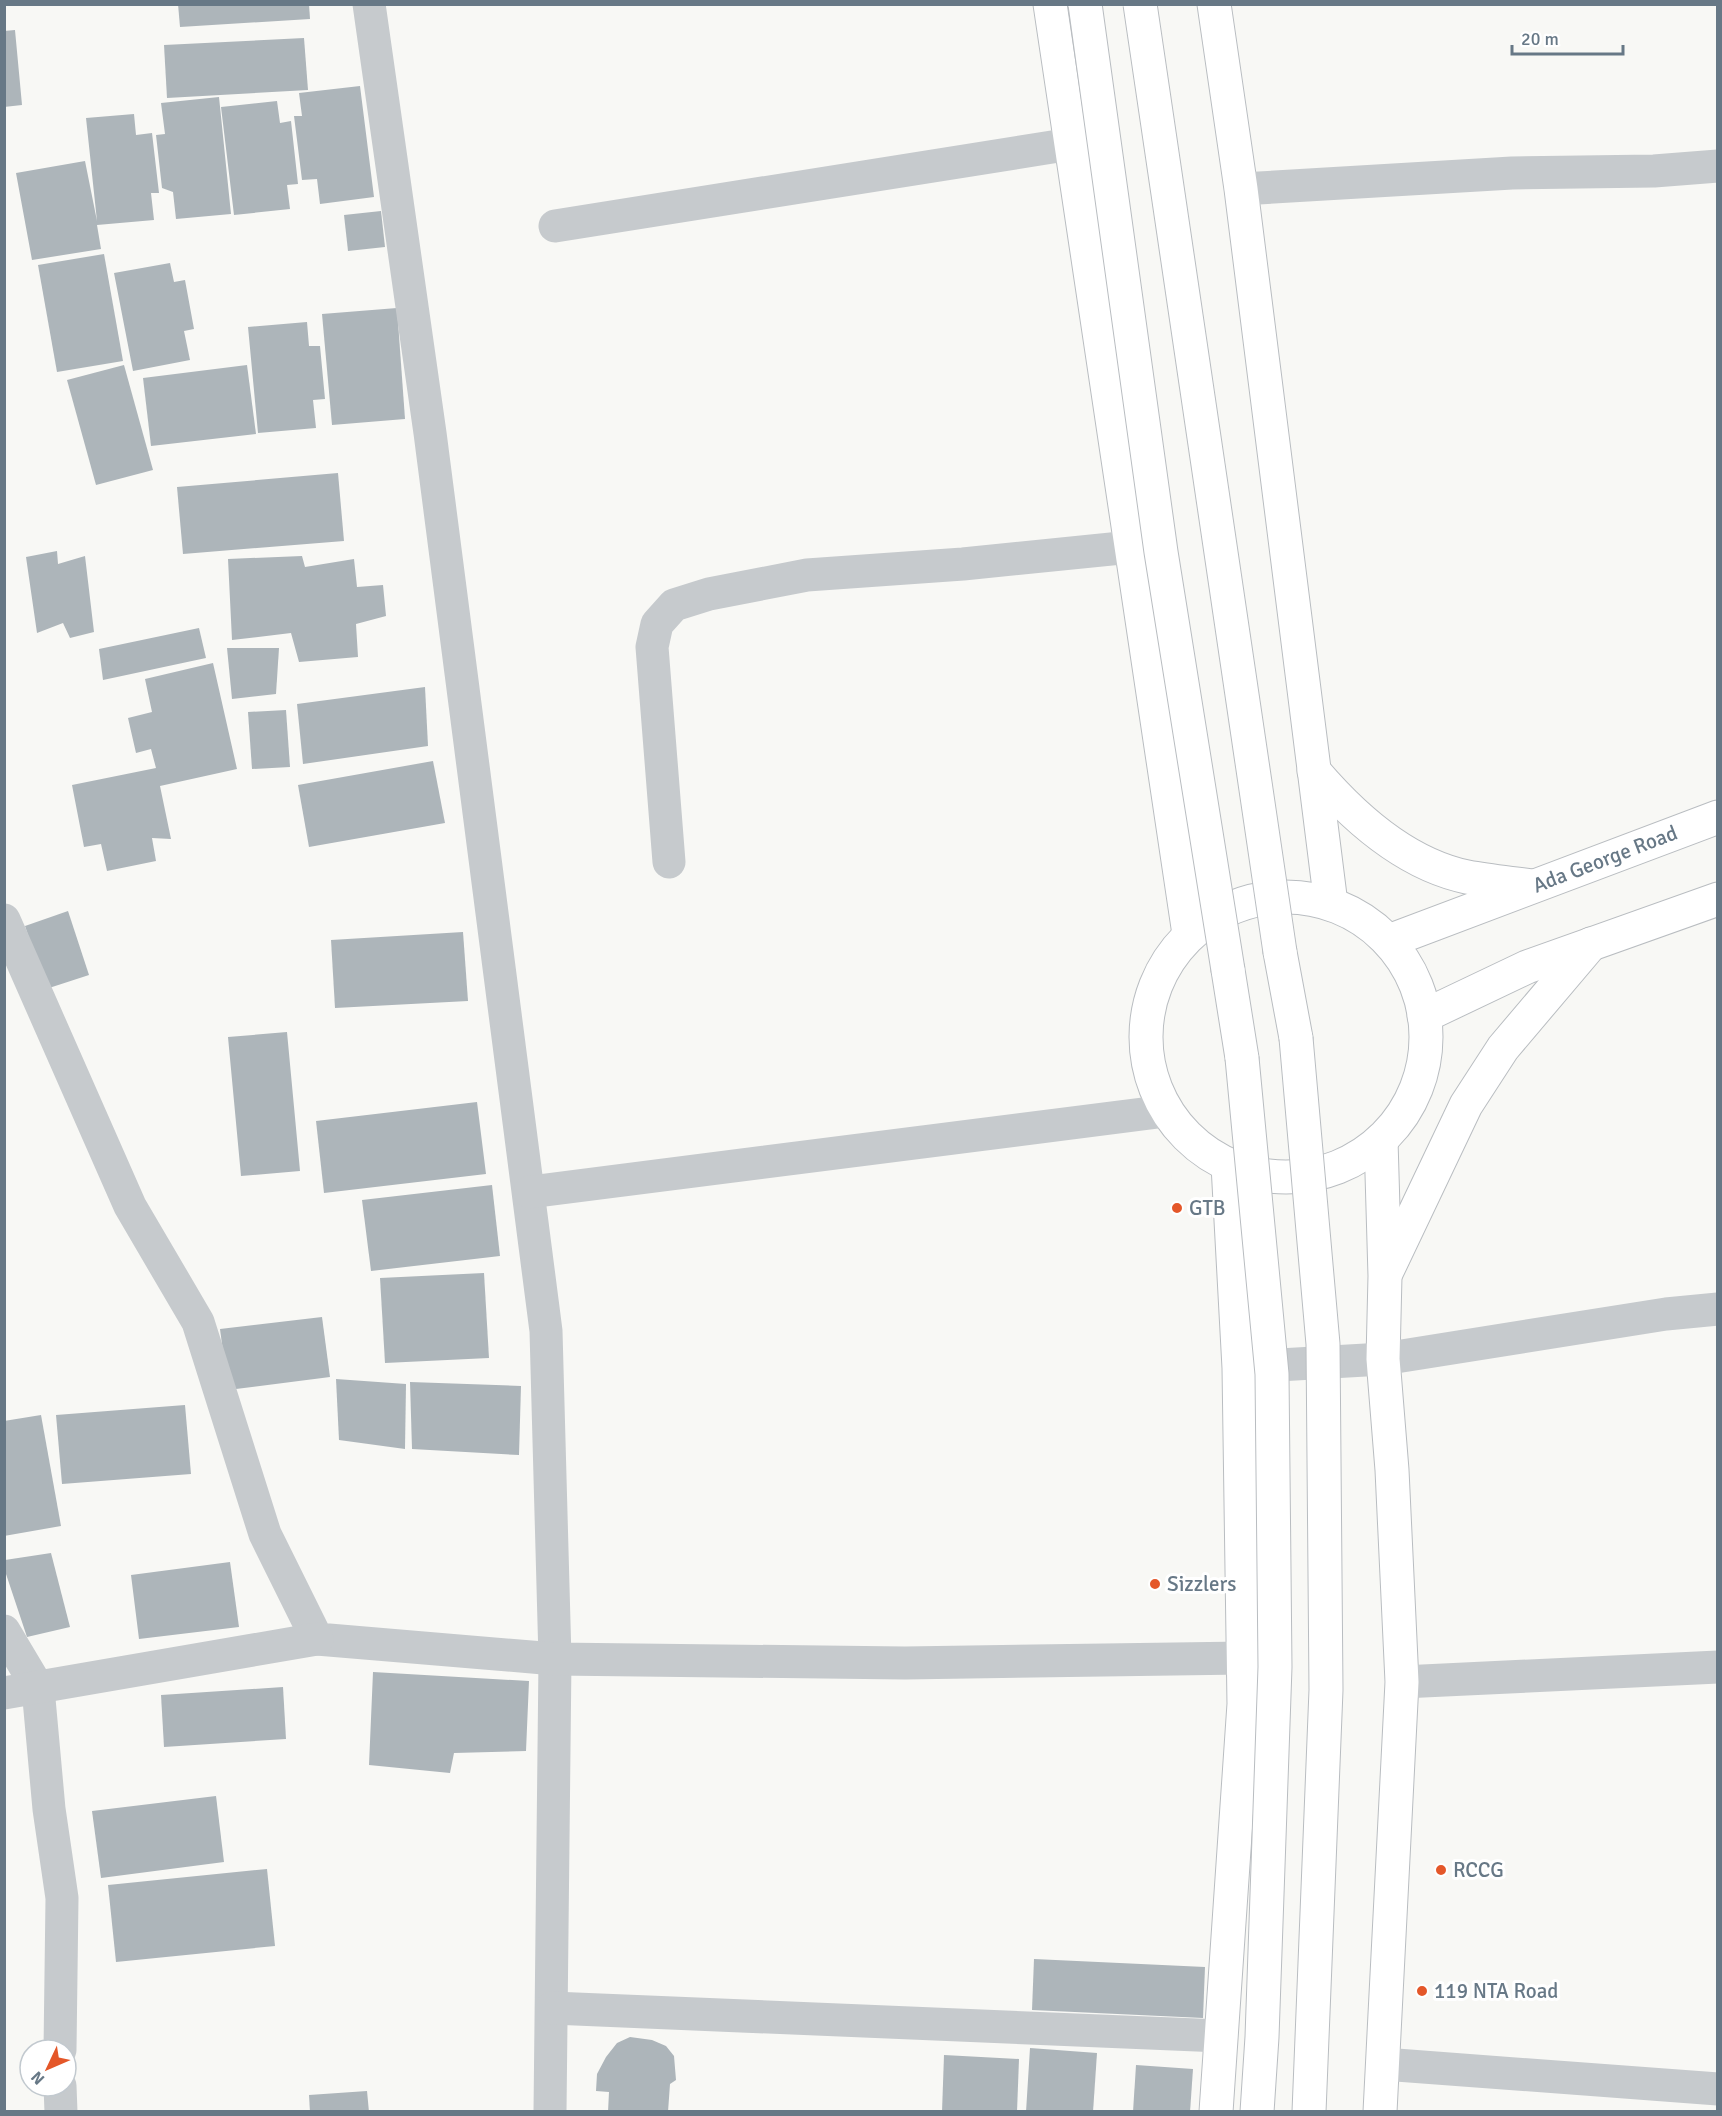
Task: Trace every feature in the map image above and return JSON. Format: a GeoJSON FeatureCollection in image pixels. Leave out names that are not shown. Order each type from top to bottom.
{"type":"FeatureCollection","features":[{"type":"Feature","properties":{"kind":"main road"},"geometry":{"type":"LineString","coordinates":[[1050,4],[1189,934]]}},
{"type":"Feature","properties":{"kind":"main road"},"geometry":{"type":"LineString","coordinates":[[1085,4],[1161,552],[1242,1058],[1272,1374],[1275,1667],[1262,2037],[1257,2112]]}},
{"type":"Feature","properties":{"kind":"main road"},"geometry":{"type":"LineString","coordinates":[[1140,4],[1280,952],[1296,1038],[1323,1344],[1326,1690],[1309,2112]]}},
{"type":"Feature","properties":{"kind":"main road"},"geometry":{"type":"LineString","coordinates":[[1214,4],[1241,189],[1331,904]]}},
{"type":"Feature","properties":{"kind":"main road"},"geometry":{"type":"LineString","coordinates":[[1314,771],[1371,829],[1394,845],[1430,864],[1467,877],[1533,886]]}},
{"type":"Feature","properties":{"kind":"main road","name":"Ada George Road"},"geometry":{"type":"LineString","coordinates":[[1389,941],[1718,817]]}},
{"type":"Feature","properties":{"kind":"main road"},"geometry":{"type":"LineString","coordinates":[[1290,896],[1331,904],[1368,923],[1389,941],[1405,964],[1417,988],[1424,1016],[1427,1043],[1414,1096],[1400,1120],[1382,1140],[1352,1161],[1335,1169],[1308,1176],[1281,1178],[1254,1174],[1228,1165],[1204,1150],[1183,1132],[1166,1111],[1154,1086],[1147,1059],[1145,1031],[1149,1004],[1158,978],[1172,954],[1189,934],[1212,917],[1236,905],[1263,898],[1290,896]]}},
{"type":"Feature","properties":{"kind":"main road"},"geometry":{"type":"LineString","coordinates":[[1424,1016],[1527,967],[1718,899]]}},
{"type":"Feature","properties":{"kind":"main road"},"geometry":{"type":"LineString","coordinates":[[1384,1276],[1466,1105],[1503,1048],[1591,944]]}},
{"type":"Feature","properties":{"kind":"main road"},"geometry":{"type":"LineString","coordinates":[[1380,2112],[1402,1682],[1392,1470],[1383,1359],[1382,1140]]}},
{"type":"Feature","properties":{"kind":"main road"},"geometry":{"type":"LineString","coordinates":[[1216,2112],[1244,1704],[1239,1368],[1228,1165]]}},
{"type":"Feature","properties":{"kind":"street"},"geometry":{"type":"LineString","coordinates":[[369,4],[430,433],[530,1192],[546,1331],[555,1659],[550,2112]]}},
{"type":"Feature","properties":{"kind":"street"},"geometry":{"type":"LineString","coordinates":[[555,226],[1071,144]]}},
{"type":"Feature","properties":{"kind":"street"},"geometry":{"type":"LineString","coordinates":[[1241,189],[1512,173],[1654,171],[1718,166]]}},
{"type":"Feature","properties":{"kind":"street"},"geometry":{"type":"LineString","coordinates":[[669,862],[651,647],[657,624],[674,604],[709,594],[807,575],[963,564],[1131,547]]}},
{"type":"Feature","properties":{"kind":"street"},"geometry":{"type":"LineString","coordinates":[[4,920],[130,1206],[198,1322],[265,1533],[316,1639]]}},
{"type":"Feature","properties":{"kind":"street"},"geometry":{"type":"LineString","coordinates":[[530,1192],[1166,1111]]}},
{"type":"Feature","properties":{"kind":"street"},"geometry":{"type":"LineString","coordinates":[[1239,1368],[1383,1359],[1666,1314],[1718,1309]]}},
{"type":"Feature","properties":{"kind":"street"},"geometry":{"type":"LineString","coordinates":[[4,1631],[38,1688],[49,1809],[62,1898],[60,2038]]}},
{"type":"Feature","properties":{"kind":"street"},"geometry":{"type":"LineString","coordinates":[[4,1693],[316,1639],[555,1659],[905,1663],[1244,1658]]}},
{"type":"Feature","properties":{"kind":"street"},"geometry":{"type":"LineString","coordinates":[[1402,1682],[1718,1667]]}},
{"type":"Feature","properties":{"kind":"street"},"geometry":{"type":"LineString","coordinates":[[552,2008],[1221,2036]]}},
{"type":"Feature","properties":{"kind":"street"},"geometry":{"type":"LineString","coordinates":[[1383,2064],[1718,2089]]}},
{"type":"Feature","properties":{"kind":"building"},"geometry":{"type":"Polygon","coordinates":[[[178,4],[309,4],[310,19],[180,27],[178,4]]]}},
{"type":"Feature","properties":{"kind":"building"},"geometry":{"type":"Polygon","coordinates":[[[15,30],[22,105],[4,107],[4,31],[15,30]]]}},
{"type":"Feature","properties":{"kind":"building"},"geometry":{"type":"Polygon","coordinates":[[[304,38],[308,90],[167,98],[164,45],[304,38]]]}},
{"type":"Feature","properties":{"kind":"building"},"geometry":{"type":"Polygon","coordinates":[[[360,86],[374,197],[320,204],[317,179],[302,180],[294,116],[302,116],[299,93],[360,86]]]}},
{"type":"Feature","properties":{"kind":"building"},"geometry":{"type":"Polygon","coordinates":[[[219,97],[231,214],[176,219],[173,192],[162,188],[156,135],[165,134],[161,103],[219,97]]]}},
{"type":"Feature","properties":{"kind":"building"},"geometry":{"type":"Polygon","coordinates":[[[277,101],[280,123],[291,121],[298,184],[287,185],[290,209],[234,215],[221,107],[277,101]]]}},
{"type":"Feature","properties":{"kind":"building"},"geometry":{"type":"Polygon","coordinates":[[[134,114],[136,135],[152,133],[159,193],[151,193],[154,220],[97,225],[101,249],[32,260],[16,173],[85,161],[97,221],[86,118],[134,114]]]}},
{"type":"Feature","properties":{"kind":"building"},"geometry":{"type":"Polygon","coordinates":[[[381,211],[385,247],[348,251],[344,215],[381,211]]]}},
{"type":"Feature","properties":{"kind":"building"},"geometry":{"type":"Polygon","coordinates":[[[104,254],[123,361],[57,372],[38,265],[104,254]]]}},
{"type":"Feature","properties":{"kind":"building"},"geometry":{"type":"Polygon","coordinates":[[[170,263],[174,282],[185,280],[194,329],[184,331],[190,360],[133,371],[114,273],[170,263]]]}},
{"type":"Feature","properties":{"kind":"building"},"geometry":{"type":"Polygon","coordinates":[[[397,308],[405,419],[332,425],[322,314],[397,308]]]}},
{"type":"Feature","properties":{"kind":"building"},"geometry":{"type":"Polygon","coordinates":[[[307,322],[309,346],[320,346],[325,399],[313,400],[316,428],[258,433],[248,327],[307,322]]]}},
{"type":"Feature","properties":{"kind":"building"},"geometry":{"type":"Polygon","coordinates":[[[124,365],[153,470],[96,485],[67,380],[124,365]]]}},
{"type":"Feature","properties":{"kind":"building"},"geometry":{"type":"Polygon","coordinates":[[[247,365],[256,434],[151,446],[143,378],[247,365]]]}},
{"type":"Feature","properties":{"kind":"building"},"geometry":{"type":"Polygon","coordinates":[[[338,473],[344,541],[183,554],[177,487],[338,473]]]}},
{"type":"Feature","properties":{"kind":"building"},"geometry":{"type":"Polygon","coordinates":[[[57,551],[58,564],[85,556],[94,632],[70,638],[63,623],[37,633],[26,557],[57,551]]]}},
{"type":"Feature","properties":{"kind":"building"},"geometry":{"type":"Polygon","coordinates":[[[302,556],[305,567],[354,559],[357,587],[383,585],[386,616],[356,624],[358,657],[299,662],[291,633],[232,640],[228,559],[302,556]]]}},
{"type":"Feature","properties":{"kind":"building"},"geometry":{"type":"Polygon","coordinates":[[[199,628],[206,658],[103,680],[99,649],[199,628]]]}},
{"type":"Feature","properties":{"kind":"building"},"geometry":{"type":"Polygon","coordinates":[[[227,648],[279,648],[276,694],[232,699],[227,648]]]}},
{"type":"Feature","properties":{"kind":"building"},"geometry":{"type":"Polygon","coordinates":[[[213,663],[237,769],[160,786],[171,839],[152,838],[156,861],[107,871],[101,844],[84,847],[72,785],[156,768],[151,749],[136,753],[128,718],[152,712],[145,679],[213,663]]]}},
{"type":"Feature","properties":{"kind":"building"},"geometry":{"type":"Polygon","coordinates":[[[425,687],[428,746],[303,764],[297,704],[425,687]]]}},
{"type":"Feature","properties":{"kind":"building"},"geometry":{"type":"Polygon","coordinates":[[[286,710],[290,767],[252,769],[248,712],[286,710]]]}},
{"type":"Feature","properties":{"kind":"building"},"geometry":{"type":"Polygon","coordinates":[[[433,761],[445,823],[309,847],[298,785],[433,761]]]}},
{"type":"Feature","properties":{"kind":"building"},"geometry":{"type":"Polygon","coordinates":[[[68,911],[89,975],[46,989],[25,926],[68,911]]]}},
{"type":"Feature","properties":{"kind":"building"},"geometry":{"type":"Polygon","coordinates":[[[463,932],[468,1001],[335,1008],[331,940],[463,932]]]}},
{"type":"Feature","properties":{"kind":"building"},"geometry":{"type":"Polygon","coordinates":[[[287,1032],[300,1171],[241,1176],[228,1037],[287,1032]]]}},
{"type":"Feature","properties":{"kind":"building"},"geometry":{"type":"Polygon","coordinates":[[[477,1102],[486,1174],[324,1193],[316,1121],[477,1102]]]}},
{"type":"Feature","properties":{"kind":"building"},"geometry":{"type":"Polygon","coordinates":[[[492,1185],[500,1256],[371,1271],[362,1200],[492,1185]]]}},
{"type":"Feature","properties":{"kind":"building"},"geometry":{"type":"Polygon","coordinates":[[[484,1273],[489,1358],[385,1363],[380,1278],[484,1273]]]}},
{"type":"Feature","properties":{"kind":"building"},"geometry":{"type":"Polygon","coordinates":[[[322,1317],[330,1377],[228,1390],[220,1329],[322,1317]]]}},
{"type":"Feature","properties":{"kind":"building"},"geometry":{"type":"Polygon","coordinates":[[[336,1379],[406,1384],[405,1449],[339,1440],[336,1379]]]}},
{"type":"Feature","properties":{"kind":"building"},"geometry":{"type":"Polygon","coordinates":[[[410,1382],[521,1386],[519,1455],[412,1449],[410,1382]]]}},
{"type":"Feature","properties":{"kind":"building"},"geometry":{"type":"Polygon","coordinates":[[[185,1405],[191,1474],[62,1484],[56,1415],[185,1405]]]}},
{"type":"Feature","properties":{"kind":"building"},"geometry":{"type":"Polygon","coordinates":[[[41,1415],[61,1526],[4,1536],[4,1421],[41,1415]]]}},
{"type":"Feature","properties":{"kind":"building"},"geometry":{"type":"Polygon","coordinates":[[[51,1553],[70,1627],[27,1637],[5,1571],[5,1560],[51,1553]]]}},
{"type":"Feature","properties":{"kind":"building"},"geometry":{"type":"Polygon","coordinates":[[[230,1562],[239,1627],[139,1639],[131,1575],[230,1562]]]}},
{"type":"Feature","properties":{"kind":"building"},"geometry":{"type":"Polygon","coordinates":[[[373,1672],[529,1681],[526,1751],[454,1753],[450,1773],[369,1765],[373,1672]]]}},
{"type":"Feature","properties":{"kind":"building"},"geometry":{"type":"Polygon","coordinates":[[[283,1687],[286,1739],[164,1747],[161,1695],[283,1687]]]}},
{"type":"Feature","properties":{"kind":"building"},"geometry":{"type":"Polygon","coordinates":[[[216,1796],[224,1862],[101,1878],[92,1811],[216,1796]]]}},
{"type":"Feature","properties":{"kind":"building"},"geometry":{"type":"Polygon","coordinates":[[[267,1869],[275,1946],[116,1962],[108,1885],[267,1869]]]}},
{"type":"Feature","properties":{"kind":"building"},"geometry":{"type":"Polygon","coordinates":[[[1034,1959],[1205,1967],[1203,2018],[1032,2010],[1034,1959]]]}},
{"type":"Feature","properties":{"kind":"building"},"geometry":{"type":"Polygon","coordinates":[[[630,2037],[652,2040],[666,2046],[674,2056],[676,2080],[670,2084],[668,2112],[608,2112],[609,2092],[596,2091],[597,2074],[606,2057],[617,2043],[630,2037]]]}},
{"type":"Feature","properties":{"kind":"building"},"geometry":{"type":"Polygon","coordinates":[[[1030,2048],[1097,2053],[1093,2112],[1026,2112],[1030,2048]]]}},
{"type":"Feature","properties":{"kind":"building"},"geometry":{"type":"Polygon","coordinates":[[[944,2055],[1019,2059],[1017,2112],[942,2112],[944,2055]]]}},
{"type":"Feature","properties":{"kind":"building"},"geometry":{"type":"Polygon","coordinates":[[[1136,2065],[1193,2069],[1190,2112],[1133,2112],[1136,2065]]]}},
{"type":"Feature","properties":{"kind":"building"},"geometry":{"type":"Polygon","coordinates":[[[367,2091],[369,2112],[310,2112],[309,2095],[367,2091]]]}},
{"type":"Feature","properties":{"kind":"place","name":"GTB"},"geometry":{"type":"Point","coordinates":[1177,1208]}},
{"type":"Feature","properties":{"kind":"place","name":"Sizzlers"},"geometry":{"type":"Point","coordinates":[1155,1584]}},
{"type":"Feature","properties":{"kind":"place","name":"RCCG"},"geometry":{"type":"Point","coordinates":[1441,1870]}},
{"type":"Feature","properties":{"kind":"place","name":"119 NTA Road"},"geometry":{"type":"Point","coordinates":[1422,1991]}}]}
